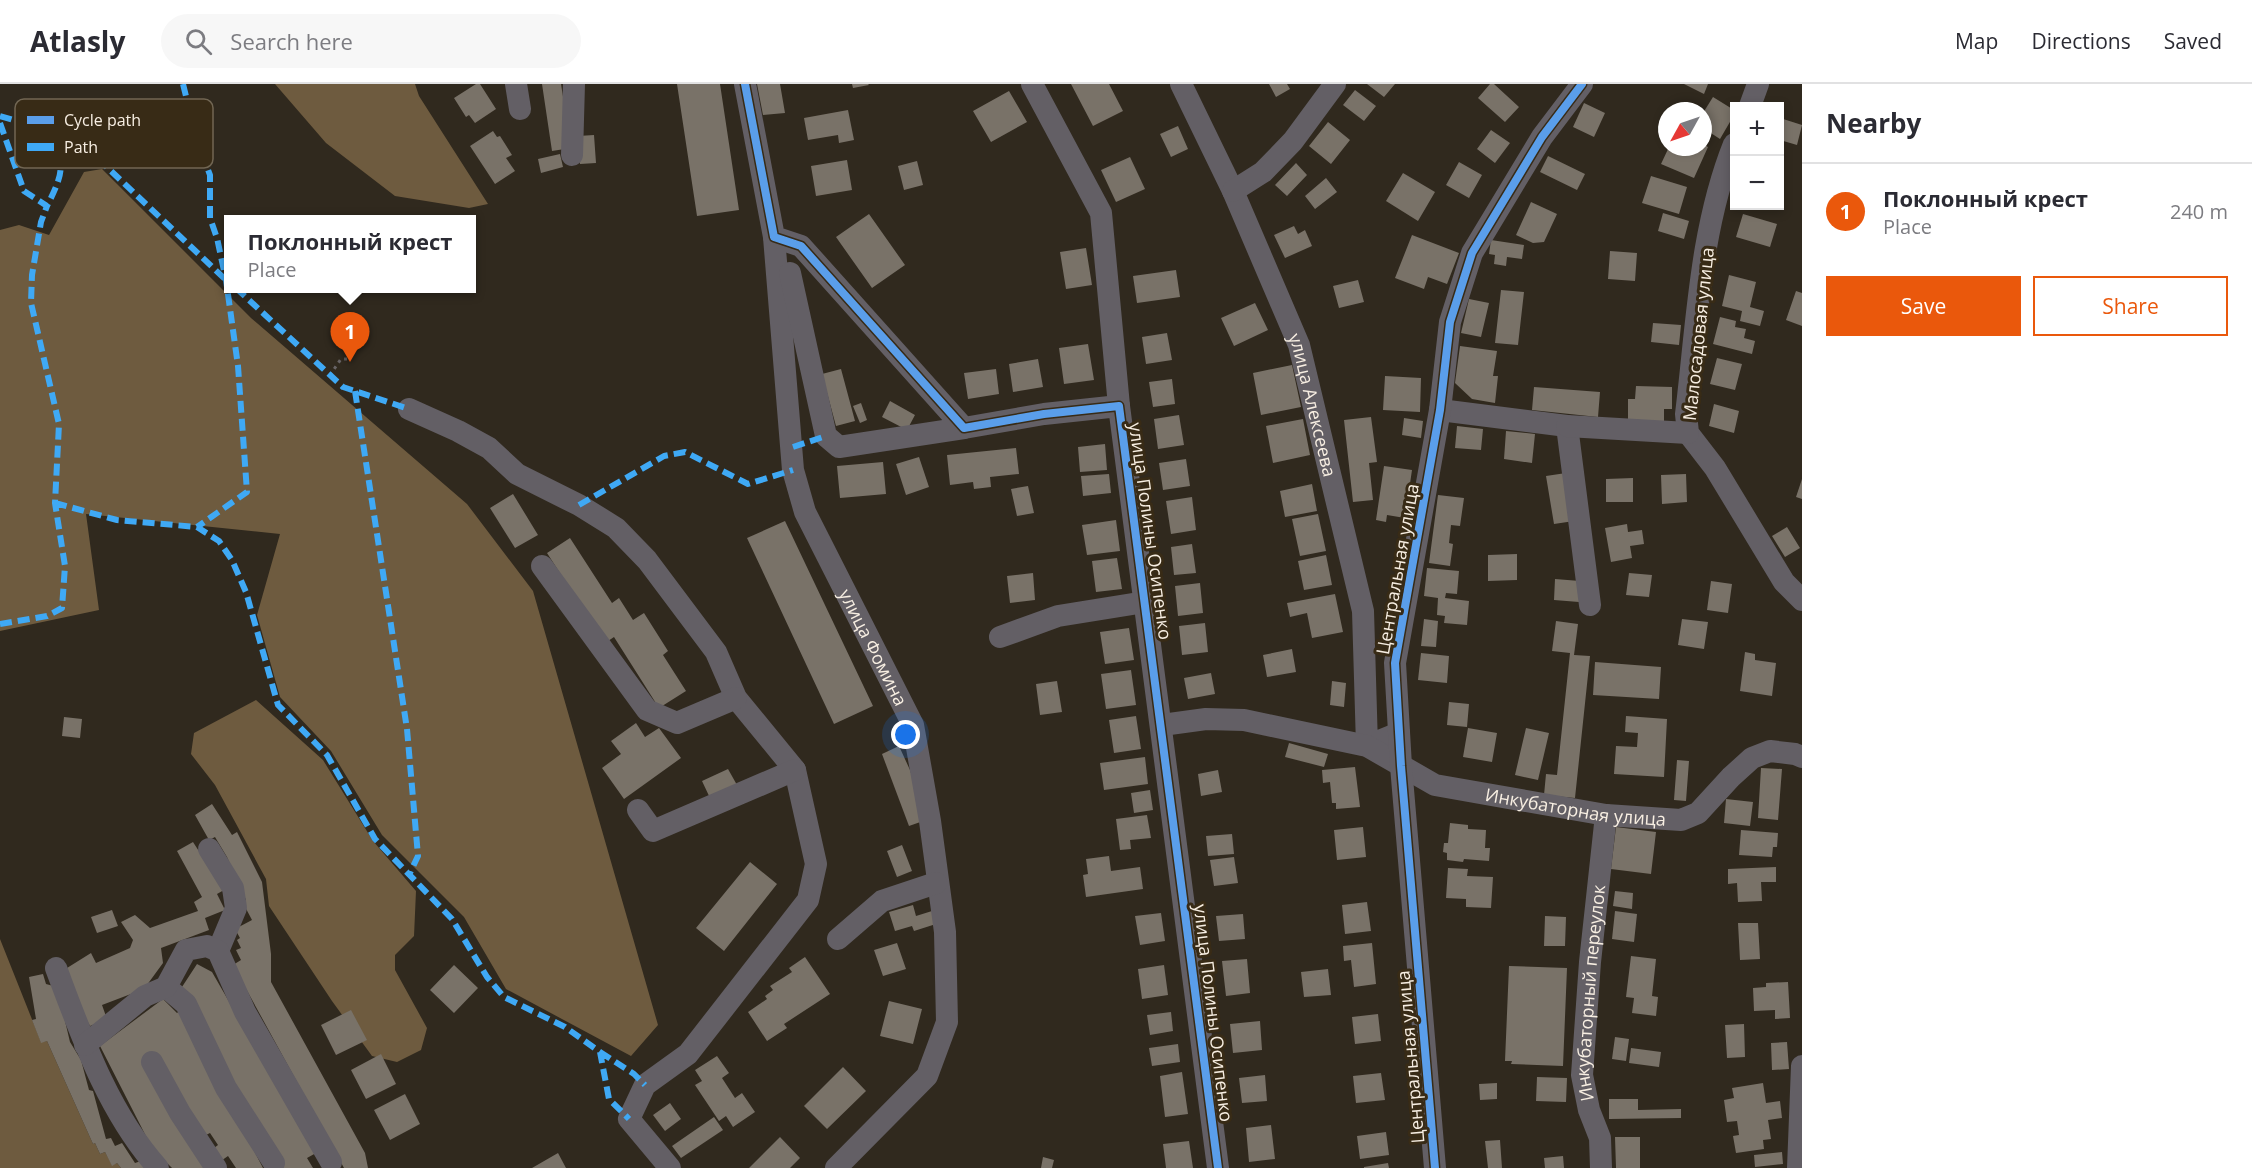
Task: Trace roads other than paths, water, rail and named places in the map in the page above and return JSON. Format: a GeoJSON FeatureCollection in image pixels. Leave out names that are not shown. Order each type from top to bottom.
{"type":"FeatureCollection","features":[{"type":"Feature","properties":{"kind":"street"},"geometry":{"type":"LineString","coordinates":[[516,84],[520,109]]}},
{"type":"Feature","properties":{"kind":"street"},"geometry":{"type":"LineString","coordinates":[[572,155],[574,84]]}},
{"type":"Feature","properties":{"kind":"street"},"geometry":{"type":"LineString","coordinates":[[745,84],[775,248],[801,246],[964,428]]}},
{"type":"Feature","properties":{"kind":"street","name":"улица Полины Осипенко"},"geometry":{"type":"LineString","coordinates":[[1032,84],[1101,213],[1119,406],[1218,1168]]}},
{"type":"Feature","properties":{"kind":"street","name":"улица Алексеева"},"geometry":{"type":"LineString","coordinates":[[1181,84],[1233,191],[1299,345],[1363,611],[1367,746]]}},
{"type":"Feature","properties":{"kind":"street"},"geometry":{"type":"LineString","coordinates":[[1233,191],[1263,171],[1293,141],[1335,84]]}},
{"type":"Feature","properties":{"kind":"street","name":"Центральная улица"},"geometry":{"type":"LineString","coordinates":[[1435,1168],[1401,766],[1395,663],[1440,410],[1450,322],[1472,253],[1542,137],[1582,84]]}},
{"type":"Feature","properties":{"kind":"street"},"geometry":{"type":"LineString","coordinates":[[1751,102],[1758,84]]}},
{"type":"Feature","properties":{"kind":"street","name":"Малосадовая улица"},"geometry":{"type":"LineString","coordinates":[[1730,154],[1722,175],[1708,231],[1686,414],[1688,433],[1715,468],[1784,582],[1802,600]]}},
{"type":"Feature","properties":{"kind":"street","name":"улица Полины Осипенко"},"geometry":{"type":"LineString","coordinates":[[775,248],[789,271],[826,436],[839,447],[1044,414],[1119,406]]}},
{"type":"Feature","properties":{"kind":"street","name":"улица Фомина"},"geometry":{"type":"LineString","coordinates":[[775,248],[793,470],[805,512],[913,725],[930,821],[936,883],[945,932],[947,1022],[927,1076],[836,1168]]}},
{"type":"Feature","properties":{"kind":"street"},"geometry":{"type":"LineString","coordinates":[[409,409],[489,448],[517,474],[579,505],[616,528],[647,560],[716,652],[736,698],[795,770],[816,864],[808,900],[688,1054],[645,1085],[629,1119],[670,1168]]}},
{"type":"Feature","properties":{"kind":"street"},"geometry":{"type":"LineString","coordinates":[[1440,410],[1567,426],[1688,433]]}},
{"type":"Feature","properties":{"kind":"street"},"geometry":{"type":"LineString","coordinates":[[1567,426],[1590,605]]}},
{"type":"Feature","properties":{"kind":"street"},"geometry":{"type":"LineString","coordinates":[[542,566],[647,710],[677,723],[736,698]]}},
{"type":"Feature","properties":{"kind":"street"},"geometry":{"type":"LineString","coordinates":[[1000,637],[1058,616],[1145,602]]}},
{"type":"Feature","properties":{"kind":"street","name":"Инкубаторная улица"},"geometry":{"type":"LineString","coordinates":[[1162,725],[1206,719],[1244,720],[1367,746],[1435,785],[1606,815],[1681,820],[1698,813],[1752,758],[1770,751],[1796,754],[1802,757]]}},
{"type":"Feature","properties":{"kind":"street"},"geometry":{"type":"LineString","coordinates":[[1367,746],[1399,733]]}},
{"type":"Feature","properties":{"kind":"street"},"geometry":{"type":"LineString","coordinates":[[638,810],[653,831],[795,770]]}},
{"type":"Feature","properties":{"kind":"street"},"geometry":{"type":"LineString","coordinates":[[1405,808],[1435,785]]}},
{"type":"Feature","properties":{"kind":"street","name":"Инкубаторный переулок"},"geometry":{"type":"LineString","coordinates":[[1601,1168],[1600,1138],[1589,1110],[1582,1075],[1590,962],[1606,815]]}},
{"type":"Feature","properties":{"kind":"street"},"geometry":{"type":"LineString","coordinates":[[209,849],[233,888],[236,908],[218,951]]}},
{"type":"Feature","properties":{"kind":"street"},"geometry":{"type":"LineString","coordinates":[[838,939],[882,901],[936,883]]}},
{"type":"Feature","properties":{"kind":"street"},"geometry":{"type":"LineString","coordinates":[[85,1045],[145,996],[166,987],[186,950],[207,946],[218,951],[244,1012],[331,1162]]}},
{"type":"Feature","properties":{"kind":"street"},"geometry":{"type":"LineString","coordinates":[[56,968],[85,1045],[140,1148],[158,1168]]}},
{"type":"Feature","properties":{"kind":"street"},"geometry":{"type":"LineString","coordinates":[[166,987],[186,1004],[226,1088],[274,1163]]}},
{"type":"Feature","properties":{"kind":"street"},"geometry":{"type":"LineString","coordinates":[[152,1062],[180,1113],[216,1168]]}},
{"type":"Feature","properties":{"kind":"street"},"geometry":{"type":"LineString","coordinates":[[1798,1168],[1802,1066]]}},
{"type":"Feature","properties":{"kind":"place","name":"Поклонный крест"},"geometry":{"type":"Point","coordinates":[350,362]}}]}
